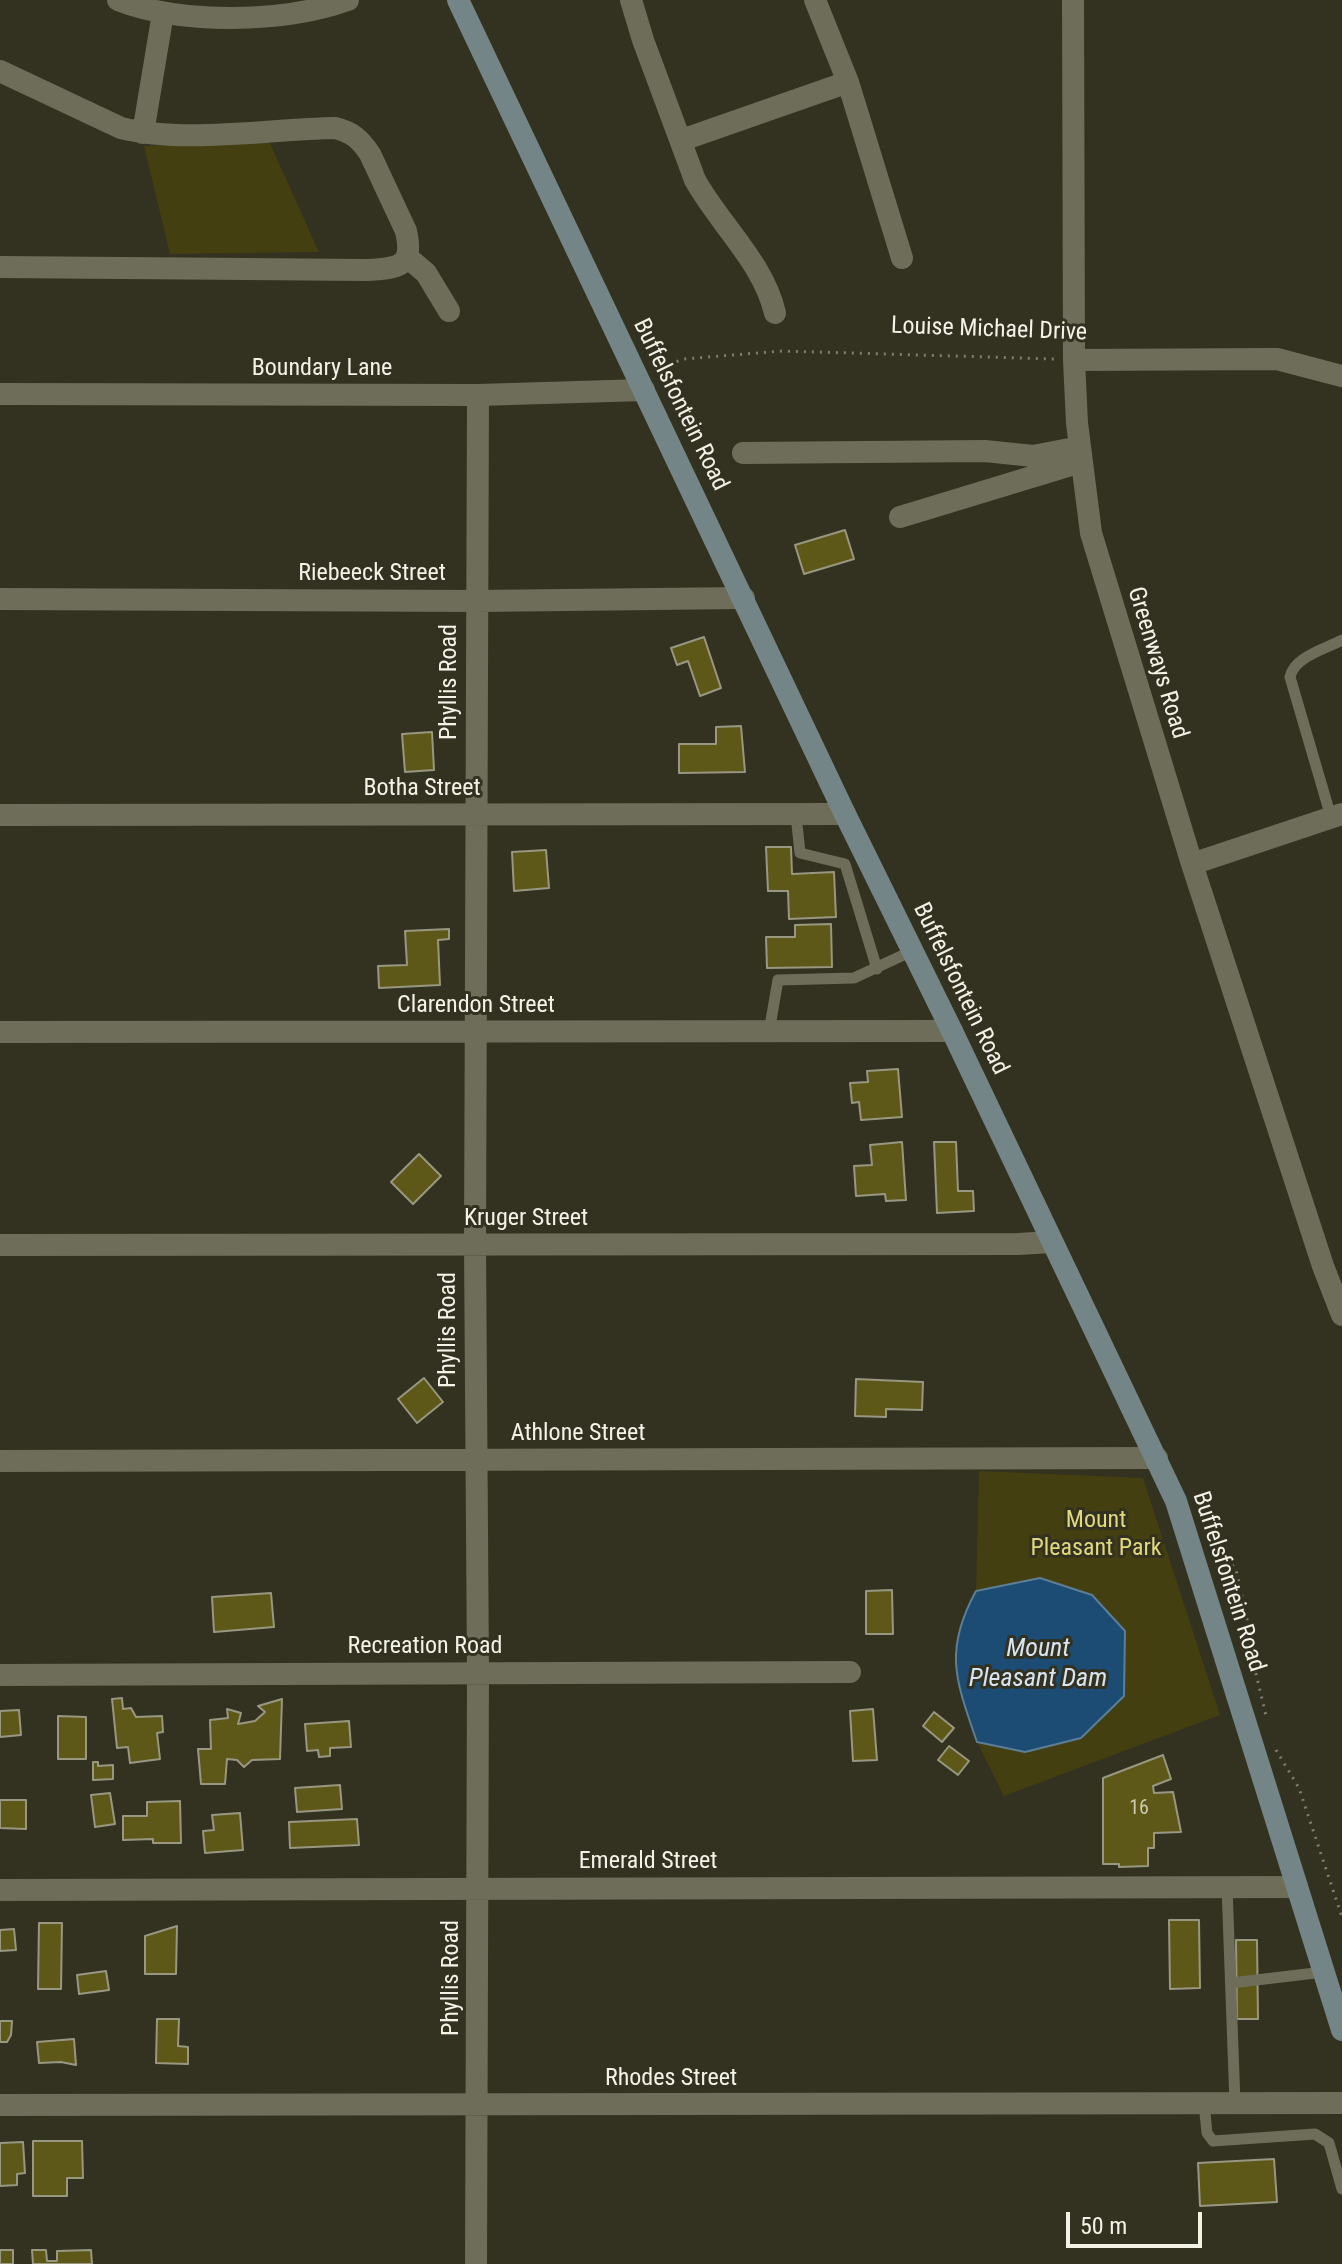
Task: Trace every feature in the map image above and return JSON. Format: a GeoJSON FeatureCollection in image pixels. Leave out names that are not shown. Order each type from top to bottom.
{"type":"FeatureCollection","features":[{"type":"Feature","properties":{"kind":"main road","name":"Buffelsfontein Road"},"geometry":{"type":"LineString","coordinates":[[458,0],[845,814],[1157,1458],[1179,1512],[1342,2030]]}},
{"type":"Feature","properties":{"kind":"street"},"geometry":{"type":"LineString","coordinates":[[118,0],[163,13],[216,18],[299,12],[348,0]]}},
{"type":"Feature","properties":{"kind":"street"},"geometry":{"type":"LineString","coordinates":[[631,0],[643,40],[700,189],[762,278],[775,313]]}},
{"type":"Feature","properties":{"kind":"street"},"geometry":{"type":"LineString","coordinates":[[815,0],[848,82],[902,258]]}},
{"type":"Feature","properties":{"kind":"street","name":"Greenways Road"},"geometry":{"type":"LineString","coordinates":[[1073,0],[1074,360],[1091,533],[1192,864],[1340,1307]]}},
{"type":"Feature","properties":{"kind":"street"},"geometry":{"type":"LineString","coordinates":[[143,133],[163,13]]}},
{"type":"Feature","properties":{"kind":"street"},"geometry":{"type":"LineString","coordinates":[[0,71],[121,128],[143,133],[345,130],[363,143],[370,154],[406,231],[409,244],[402,265],[368,270],[0,267]]}},
{"type":"Feature","properties":{"kind":"street"},"geometry":{"type":"LineString","coordinates":[[682,140],[848,82]]}},
{"type":"Feature","properties":{"kind":"street"},"geometry":{"type":"LineString","coordinates":[[407,257],[426,273],[449,311]]}},
{"type":"Feature","properties":{"kind":"street","name":"Louise Michael Drive"},"geometry":{"type":"LineString","coordinates":[[1074,360],[1277,359],[1342,376]]}},
{"type":"Feature","properties":{"kind":"street","name":"Boundary Lane"},"geometry":{"type":"LineString","coordinates":[[0,394],[478,395],[644,390]]}},
{"type":"Feature","properties":{"kind":"street","name":"Phyllis Road"},"geometry":{"type":"LineString","coordinates":[[476,2264],[478,395]]}},
{"type":"Feature","properties":{"kind":"street"},"geometry":{"type":"LineString","coordinates":[[743,453],[985,451],[1033,456],[1081,454]]}},
{"type":"Feature","properties":{"kind":"street"},"geometry":{"type":"LineString","coordinates":[[900,517],[1081,454]]}},
{"type":"Feature","properties":{"kind":"street","name":"Riebeeck Street"},"geometry":{"type":"LineString","coordinates":[[0,599],[477,601],[744,598]]}},
{"type":"Feature","properties":{"kind":"street","name":"Botha Street"},"geometry":{"type":"LineString","coordinates":[[0,815],[845,814]]}},
{"type":"Feature","properties":{"kind":"street"},"geometry":{"type":"LineString","coordinates":[[1192,864],[1337,816]]}},
{"type":"Feature","properties":{"kind":"street","name":"Clarendon Street"},"geometry":{"type":"LineString","coordinates":[[0,1032],[952,1031]]}},
{"type":"Feature","properties":{"kind":"street","name":"Kruger Street"},"geometry":{"type":"LineString","coordinates":[[0,1245],[1052,1242]]}},
{"type":"Feature","properties":{"kind":"street","name":"Athlone Street"},"geometry":{"type":"LineString","coordinates":[[0,1461],[1157,1458]]}},
{"type":"Feature","properties":{"kind":"street","name":"Recreation Road"},"geometry":{"type":"LineString","coordinates":[[0,1675],[850,1672]]}},
{"type":"Feature","properties":{"kind":"street","name":"Emerald Street"},"geometry":{"type":"LineString","coordinates":[[0,1890],[1297,1887]]}},
{"type":"Feature","properties":{"kind":"street","name":"Rhodes Street"},"geometry":{"type":"LineString","coordinates":[[0,2105],[1342,2103]]}},
{"type":"Feature","properties":{"kind":"lane"},"geometry":{"type":"LineString","coordinates":[[1337,816],[1290,677],[1298,662],[1342,640]]}},
{"type":"Feature","properties":{"kind":"lane"},"geometry":{"type":"LineString","coordinates":[[796,815],[800,853],[845,864],[877,969]]}},
{"type":"Feature","properties":{"kind":"lane"},"geometry":{"type":"LineString","coordinates":[[769,1032],[778,980],[854,978],[912,951]]}},
{"type":"Feature","properties":{"kind":"lane"},"geometry":{"type":"LineString","coordinates":[[1227,1887],[1235,2103]]}},
{"type":"Feature","properties":{"kind":"lane"},"geometry":{"type":"LineString","coordinates":[[1231,1983],[1324,1972]]}},
{"type":"Feature","properties":{"kind":"lane"},"geometry":{"type":"LineString","coordinates":[[1204,2103],[1207,2133],[1213,2141],[1315,2134],[1323,2138],[1329,2143],[1342,2189]]}},
{"type":"Feature","properties":{"kind":"path","name":"Louise Michael Drive"},"geometry":{"type":"LineString","coordinates":[[644,390],[666,365],[684,359],[723,354],[782,351],[1074,360]]}},
{"type":"Feature","properties":{"kind":"path"},"geometry":{"type":"LineString","coordinates":[[1208,1499],[1216,1544],[1236,1570],[1247,1617],[1247,1636],[1269,1727]]}},
{"type":"Feature","properties":{"kind":"path"},"geometry":{"type":"LineString","coordinates":[[1272,1742],[1299,1788],[1342,1917]]}},
{"type":"Feature","properties":{"kind":"green space"},"geometry":{"type":"Polygon","coordinates":[[[268,139],[319,252],[170,254],[144,146],[268,139]]]}},
{"type":"Feature","properties":{"kind":"green space","name":"Mount Pleasant Park"},"geometry":{"type":"Polygon","coordinates":[[[979,1471],[1143,1478],[1220,1715],[1004,1796],[977,1742],[1025,1752],[1040,1578],[976,1591],[979,1471]]]}},
{"type":"Feature","properties":{"kind":"water","name":"Mount Pleasant Dam"},"geometry":{"type":"Polygon","coordinates":[[[1040,1578],[1092,1595],[1125,1631],[1124,1696],[1081,1738],[1025,1752],[977,1742],[963,1701],[956,1666],[959,1631],[966,1612],[976,1591],[1040,1578]]]}},
{"type":"Feature","properties":{"kind":"building"},"geometry":{"type":"Polygon","coordinates":[[[845,530],[854,559],[804,574],[795,545],[845,530]]]}},
{"type":"Feature","properties":{"kind":"building"},"geometry":{"type":"Polygon","coordinates":[[[704,637],[721,688],[700,696],[688,661],[677,665],[671,648],[704,637]]]}},
{"type":"Feature","properties":{"kind":"building"},"geometry":{"type":"Polygon","coordinates":[[[741,726],[745,772],[679,773],[679,744],[716,744],[716,727],[741,726]]]}},
{"type":"Feature","properties":{"kind":"building"},"geometry":{"type":"Polygon","coordinates":[[[432,732],[434,770],[405,772],[402,734],[432,732]]]}},
{"type":"Feature","properties":{"kind":"building"},"geometry":{"type":"Polygon","coordinates":[[[766,847],[791,847],[792,874],[834,872],[836,917],[789,919],[788,891],[768,891],[766,847]]]}},
{"type":"Feature","properties":{"kind":"building"},"geometry":{"type":"Polygon","coordinates":[[[546,850],[549,888],[514,891],[512,852],[546,850]]]}},
{"type":"Feature","properties":{"kind":"building"},"geometry":{"type":"Polygon","coordinates":[[[831,924],[832,967],[767,968],[766,937],[795,937],[795,925],[831,924]]]}},
{"type":"Feature","properties":{"kind":"building"},"geometry":{"type":"Polygon","coordinates":[[[449,929],[449,939],[438,940],[440,985],[379,988],[378,966],[407,965],[405,931],[449,929]]]}},
{"type":"Feature","properties":{"kind":"building"},"geometry":{"type":"Polygon","coordinates":[[[898,1069],[902,1117],[861,1120],[859,1102],[852,1103],[850,1083],[868,1082],[867,1071],[898,1069]]]}},
{"type":"Feature","properties":{"kind":"building"},"geometry":{"type":"Polygon","coordinates":[[[902,1142],[906,1200],[886,1201],[885,1194],[856,1196],[854,1166],[872,1165],[870,1145],[902,1142]]]}},
{"type":"Feature","properties":{"kind":"building"},"geometry":{"type":"Polygon","coordinates":[[[934,1142],[956,1142],[958,1191],[973,1191],[974,1211],[937,1213],[934,1142]]]}},
{"type":"Feature","properties":{"kind":"building"},"geometry":{"type":"Polygon","coordinates":[[[419,1154],[441,1176],[413,1204],[391,1182],[419,1154]]]}},
{"type":"Feature","properties":{"kind":"building"},"geometry":{"type":"Polygon","coordinates":[[[424,1378],[443,1402],[417,1423],[398,1399],[424,1378]]]}},
{"type":"Feature","properties":{"kind":"building"},"geometry":{"type":"Polygon","coordinates":[[[856,1379],[923,1382],[922,1410],[886,1409],[886,1417],[855,1416],[856,1379]]]}},
{"type":"Feature","properties":{"kind":"building"},"geometry":{"type":"Polygon","coordinates":[[[892,1590],[893,1634],[866,1634],[866,1591],[892,1590]]]}},
{"type":"Feature","properties":{"kind":"building"},"geometry":{"type":"Polygon","coordinates":[[[271,1593],[274,1627],[214,1632],[212,1597],[271,1593]]]}},
{"type":"Feature","properties":{"kind":"building"},"geometry":{"type":"Polygon","coordinates":[[[122,1698],[123,1709],[131,1708],[136,1717],[162,1716],[163,1732],[157,1733],[160,1759],[130,1763],[128,1747],[117,1748],[112,1699],[122,1698]]]}},
{"type":"Feature","properties":{"kind":"building"},"geometry":{"type":"Polygon","coordinates":[[[282,1699],[280,1759],[252,1760],[244,1767],[237,1760],[227,1759],[225,1784],[201,1784],[198,1749],[211,1749],[210,1720],[228,1718],[227,1709],[241,1713],[238,1724],[255,1721],[265,1712],[258,1706],[282,1699]]]}},
{"type":"Feature","properties":{"kind":"building"},"geometry":{"type":"Polygon","coordinates":[[[873,1709],[877,1760],[853,1761],[850,1711],[873,1709]]]}},
{"type":"Feature","properties":{"kind":"building"},"geometry":{"type":"Polygon","coordinates":[[[19,1710],[21,1735],[0,1737],[0,1711],[19,1710]]]}},
{"type":"Feature","properties":{"kind":"building"},"geometry":{"type":"Polygon","coordinates":[[[934,1712],[954,1728],[942,1742],[923,1726],[934,1712]]]}},
{"type":"Feature","properties":{"kind":"building"},"geometry":{"type":"Polygon","coordinates":[[[58,1716],[86,1717],[86,1759],[58,1759],[58,1716]]]}},
{"type":"Feature","properties":{"kind":"building"},"geometry":{"type":"Polygon","coordinates":[[[349,1721],[351,1747],[330,1748],[330,1756],[319,1757],[318,1750],[307,1751],[305,1724],[349,1721]]]}},
{"type":"Feature","properties":{"kind":"building"},"geometry":{"type":"Polygon","coordinates":[[[949,1746],[969,1761],[958,1775],[938,1760],[949,1746]]]}},
{"type":"Feature","properties":{"kind":"building"},"geometry":{"type":"Polygon","coordinates":[[[1163,1755],[1171,1779],[1153,1786],[1154,1793],[1173,1792],[1181,1832],[1154,1833],[1154,1848],[1148,1848],[1148,1866],[1103,1864],[1103,1778],[1163,1755]]]}},
{"type":"Feature","properties":{"kind":"building"},"geometry":{"type":"Polygon","coordinates":[[[93,1762],[98,1762],[98,1766],[113,1765],[113,1779],[93,1780],[93,1762]]]}},
{"type":"Feature","properties":{"kind":"building"},"geometry":{"type":"Polygon","coordinates":[[[340,1785],[342,1809],[297,1812],[295,1788],[340,1785]]]}},
{"type":"Feature","properties":{"kind":"building"},"geometry":{"type":"Polygon","coordinates":[[[110,1793],[115,1824],[95,1827],[91,1795],[110,1793]]]}},
{"type":"Feature","properties":{"kind":"building"},"geometry":{"type":"Polygon","coordinates":[[[0,1800],[26,1800],[26,1829],[0,1828],[0,1800]]]}},
{"type":"Feature","properties":{"kind":"building"},"geometry":{"type":"Polygon","coordinates":[[[180,1801],[181,1843],[153,1843],[153,1839],[123,1840],[123,1816],[147,1816],[147,1802],[180,1801]]]}},
{"type":"Feature","properties":{"kind":"building"},"geometry":{"type":"Polygon","coordinates":[[[240,1813],[243,1850],[205,1853],[203,1831],[214,1830],[212,1815],[240,1813]]]}},
{"type":"Feature","properties":{"kind":"building"},"geometry":{"type":"Polygon","coordinates":[[[357,1819],[359,1845],[290,1848],[289,1822],[357,1819]]]}},
{"type":"Feature","properties":{"kind":"building"},"geometry":{"type":"Polygon","coordinates":[[[1169,1920],[1199,1920],[1200,1988],[1170,1989],[1169,1920]]]}},
{"type":"Feature","properties":{"kind":"building"},"geometry":{"type":"Polygon","coordinates":[[[39,1923],[62,1923],[61,1989],[38,1989],[39,1923]]]}},
{"type":"Feature","properties":{"kind":"building"},"geometry":{"type":"Polygon","coordinates":[[[177,1926],[176,1974],[145,1974],[145,1936],[177,1926]]]}},
{"type":"Feature","properties":{"kind":"building"},"geometry":{"type":"Polygon","coordinates":[[[14,1929],[16,1950],[0,1951],[0,1930],[14,1929]]]}},
{"type":"Feature","properties":{"kind":"building"},"geometry":{"type":"Polygon","coordinates":[[[1236,1940],[1257,1940],[1258,2019],[1237,2019],[1236,1940]]]}},
{"type":"Feature","properties":{"kind":"building"},"geometry":{"type":"Polygon","coordinates":[[[106,1971],[109,1990],[79,1994],[77,1975],[106,1971]]]}},
{"type":"Feature","properties":{"kind":"building"},"geometry":{"type":"Polygon","coordinates":[[[157,2019],[179,2019],[178,2046],[188,2047],[188,2064],[156,2063],[157,2019]]]}},
{"type":"Feature","properties":{"kind":"building"},"geometry":{"type":"Polygon","coordinates":[[[0,2021],[12,2021],[7,2042],[0,2042],[0,2021]]]}},
{"type":"Feature","properties":{"kind":"building"},"geometry":{"type":"Polygon","coordinates":[[[74,2039],[76,2065],[39,2063],[37,2042],[74,2039]]]}},
{"type":"Feature","properties":{"kind":"building"},"geometry":{"type":"Polygon","coordinates":[[[33,2141],[82,2141],[83,2178],[67,2178],[67,2196],[33,2196],[33,2141]]]}},
{"type":"Feature","properties":{"kind":"building"},"geometry":{"type":"Polygon","coordinates":[[[23,2142],[25,2173],[17,2174],[17,2185],[0,2186],[0,2143],[23,2142]]]}},
{"type":"Feature","properties":{"kind":"building"},"geometry":{"type":"Polygon","coordinates":[[[1274,2159],[1277,2202],[1200,2206],[1198,2163],[1274,2159]]]}},
{"type":"Feature","properties":{"kind":"building"},"geometry":{"type":"Polygon","coordinates":[[[0,2250],[13,2250],[13,2264],[0,2264],[0,2250]]]}},
{"type":"Feature","properties":{"kind":"building"},"geometry":{"type":"Polygon","coordinates":[[[32,2250],[46,2250],[47,2261],[57,2261],[57,2251],[91,2250],[92,2264],[33,2264],[32,2250]]]}}]}
